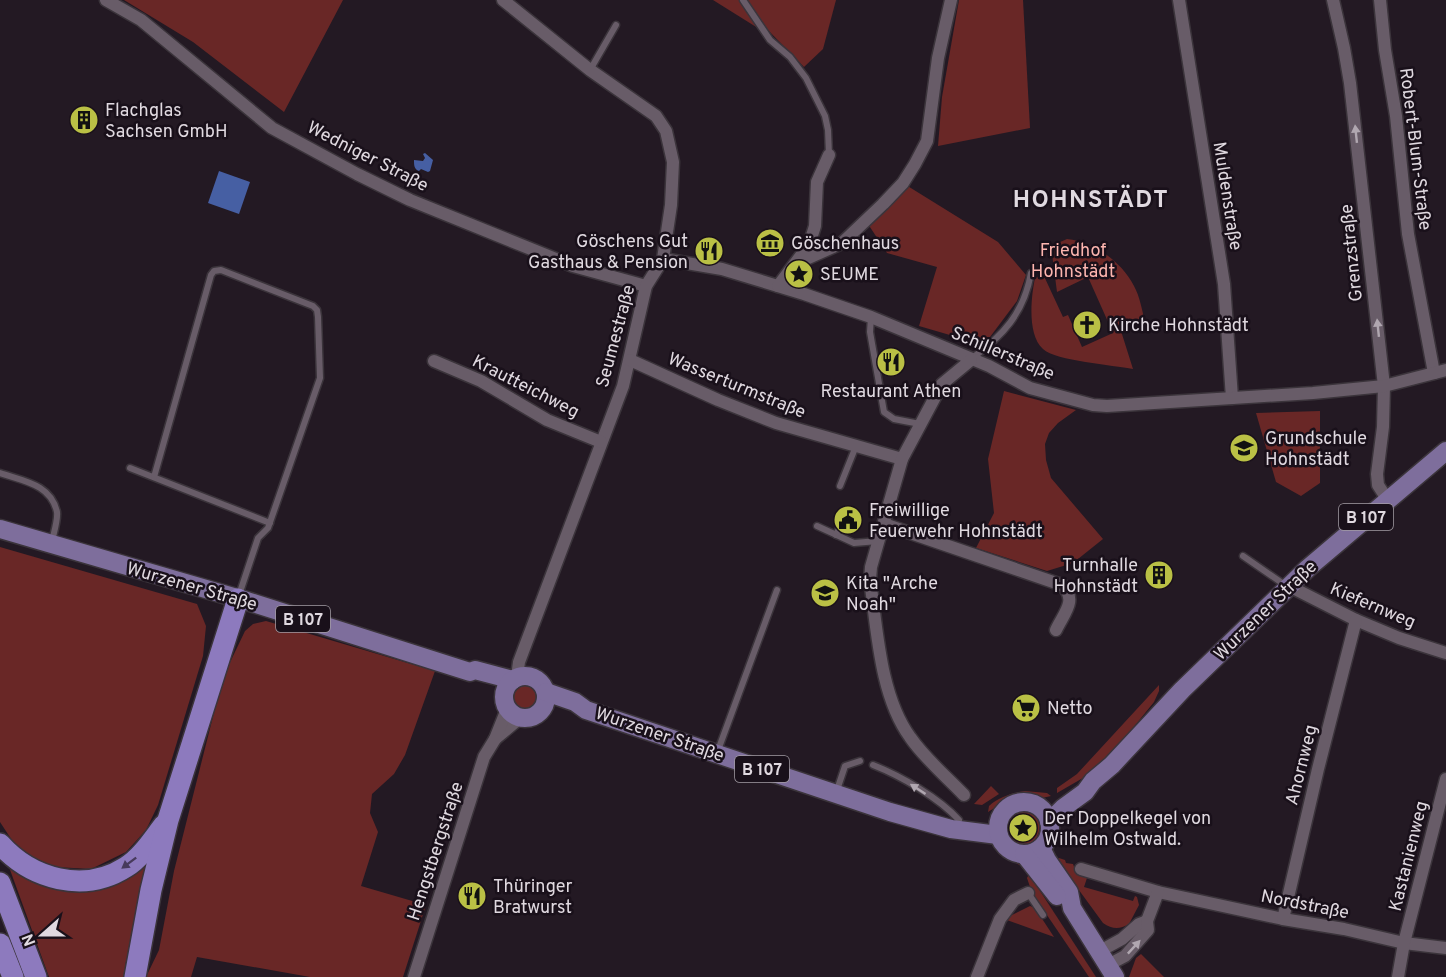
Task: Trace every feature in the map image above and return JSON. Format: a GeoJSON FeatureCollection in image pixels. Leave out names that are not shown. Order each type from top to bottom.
{"type":"FeatureCollection","features":[{"type":"Feature","properties":{"kind":"highway"},"geometry":{"type":"LineString","coordinates":[[135,977],[151,890],[168,820],[238,599]]}},
{"type":"Feature","properties":{"kind":"highway"},"geometry":{"type":"LineString","coordinates":[[0,844],[11,855],[38,873],[53,879],[84,881],[115,873],[128,866],[168,820]]}},
{"type":"Feature","properties":{"kind":"highway"},"geometry":{"type":"LineString","coordinates":[[0,884],[36,977]]}},
{"type":"Feature","properties":{"kind":"highway"},"geometry":{"type":"LineString","coordinates":[[0,944],[12,977]]}},
{"type":"Feature","properties":{"kind":"main road","name":"Wurzener Straße"},"geometry":{"type":"LineString","coordinates":[[1049,822],[1085,792],[1182,690],[1288,586],[1446,451]]}},
{"type":"Feature","properties":{"kind":"main road","name":"Wurzener Straße"},"geometry":{"type":"LineString","coordinates":[[0,529],[238,599],[470,672],[475,670],[512,696],[532,717],[544,701],[542,684],[535,678],[526,676],[512,696]]}},
{"type":"Feature","properties":{"kind":"main road","name":"Wurzener Straße"},"geometry":{"type":"LineString","coordinates":[[544,701],[586,710],[918,821],[940,824],[951,829],[998,834]]}},
{"type":"Feature","properties":{"kind":"main road","name":"Wurzener Straße"},"geometry":{"type":"LineString","coordinates":[[940,824],[959,820],[986,819],[1001,814],[1007,807],[1020,802],[1029,802],[1038,806],[1093,781]]}},
{"type":"Feature","properties":{"kind":"main road"},"geometry":{"type":"LineString","coordinates":[[1001,814],[998,834],[1002,842],[1009,850],[1032,851],[1049,834],[1049,822],[1038,806]]}},
{"type":"Feature","properties":{"kind":"main road"},"geometry":{"type":"LineString","coordinates":[[1032,851],[1060,901],[1072,908],[1108,964]]}},
{"type":"Feature","properties":{"kind":"street","name":"Wedniger Straße"},"geometry":{"type":"LineString","coordinates":[[106,0],[141,20],[272,128],[357,174],[410,200],[531,247],[573,266],[646,286]]}},
{"type":"Feature","properties":{"kind":"street","name":"Seumestraße"},"geometry":{"type":"LineString","coordinates":[[503,0],[590,70],[656,116],[666,132],[672,152],[673,176],[663,259],[646,286],[623,386],[519,662],[512,696]]}},
{"type":"Feature","properties":{"kind":"street"},"geometry":{"type":"LineString","coordinates":[[797,263],[842,243],[884,204],[903,183],[915,164],[927,141],[938,58],[951,0]]}},
{"type":"Feature","properties":{"kind":"street","name":"Muldenstraße"},"geometry":{"type":"LineString","coordinates":[[1179,0],[1224,284],[1232,398]]}},
{"type":"Feature","properties":{"kind":"street","name":"Grenzstraße"},"geometry":{"type":"LineString","coordinates":[[1333,0],[1350,83],[1384,386],[1383,427],[1377,474],[1378,485],[1387,500]]}},
{"type":"Feature","properties":{"kind":"street","name":"Robert-Blum-Straße"},"geometry":{"type":"LineString","coordinates":[[1380,0],[1385,50],[1396,116],[1408,234],[1440,372]]}},
{"type":"Feature","properties":{"kind":"street"},"geometry":{"type":"LineString","coordinates":[[778,286],[809,245],[815,226],[817,182],[829,154]]}},
{"type":"Feature","properties":{"kind":"street","name":"Schillerstraße"},"geometry":{"type":"LineString","coordinates":[[663,259],[722,269],[871,317],[989,366],[1030,388],[1093,405],[1313,393],[1384,386],[1440,372]]}},
{"type":"Feature","properties":{"kind":"street","name":"Wasserturmstraße"},"geometry":{"type":"LineString","coordinates":[[630,360],[776,423],[902,459]]}},
{"type":"Feature","properties":{"kind":"street"},"geometry":{"type":"LineString","coordinates":[[964,795],[922,753],[899,719],[890,694],[877,633],[870,580],[871,567],[902,459],[942,384],[971,360]]}},
{"type":"Feature","properties":{"kind":"street","name":"Krautteichweg"},"geometry":{"type":"LineString","coordinates":[[434,361],[481,381],[547,420],[601,442]]}},
{"type":"Feature","properties":{"kind":"street"},"geometry":{"type":"LineString","coordinates":[[884,524],[1062,585],[1069,592],[1071,600],[1056,630]]}},
{"type":"Feature","properties":{"kind":"street","name":"Kiefernweg"},"geometry":{"type":"LineString","coordinates":[[1288,586],[1356,620],[1399,638],[1446,653]]}},
{"type":"Feature","properties":{"kind":"street","name":"Ahornweg"},"geometry":{"type":"LineString","coordinates":[[1282,919],[1356,620]]}},
{"type":"Feature","properties":{"kind":"street","name":"Hengstbergstraße"},"geometry":{"type":"LineString","coordinates":[[414,977],[483,757],[495,739],[512,696]]}},
{"type":"Feature","properties":{"kind":"street","name":"Kastanienweg"},"geometry":{"type":"LineString","coordinates":[[1398,977],[1404,943],[1446,779]]}},
{"type":"Feature","properties":{"kind":"street","name":"Nordstraße"},"geometry":{"type":"LineString","coordinates":[[1081,869],[1158,892],[1282,919],[1344,929],[1404,943],[1446,948]]}},
{"type":"Feature","properties":{"kind":"street"},"geometry":{"type":"LineString","coordinates":[[1108,964],[1125,956],[1148,930],[1147,921],[1158,892]]}},
{"type":"Feature","properties":{"kind":"street"},"geometry":{"type":"LineString","coordinates":[[977,977],[1000,919],[1014,900],[1028,893]]}},
{"type":"Feature","properties":{"kind":"lane"},"geometry":{"type":"LineString","coordinates":[[743,0],[770,40],[790,57],[806,78],[825,116],[829,154]]}},
{"type":"Feature","properties":{"kind":"lane"},"geometry":{"type":"LineString","coordinates":[[590,70],[616,25]]}},
{"type":"Feature","properties":{"kind":"lane"},"geometry":{"type":"LineString","coordinates":[[154,477],[214,271],[221,270],[308,303],[317,310],[320,378],[270,523],[258,538],[238,599]]}},
{"type":"Feature","properties":{"kind":"lane"},"geometry":{"type":"LineString","coordinates":[[971,360],[1017,316],[1028,294],[1031,273]]}},
{"type":"Feature","properties":{"kind":"lane"},"geometry":{"type":"LineString","coordinates":[[871,317],[870,332],[884,411],[894,419],[920,424]]}},
{"type":"Feature","properties":{"kind":"lane"},"geometry":{"type":"LineString","coordinates":[[840,486],[856,446]]}},
{"type":"Feature","properties":{"kind":"lane"},"geometry":{"type":"LineString","coordinates":[[130,468],[270,523]]}},
{"type":"Feature","properties":{"kind":"lane"},"geometry":{"type":"LineString","coordinates":[[0,473],[34,484],[49,493],[57,513],[52,544]]}},
{"type":"Feature","properties":{"kind":"lane"},"geometry":{"type":"LineString","coordinates":[[836,535],[843,520]]}},
{"type":"Feature","properties":{"kind":"lane"},"geometry":{"type":"LineString","coordinates":[[816,525],[854,543],[878,541]]}},
{"type":"Feature","properties":{"kind":"lane"},"geometry":{"type":"LineString","coordinates":[[1243,556],[1288,586]]}},
{"type":"Feature","properties":{"kind":"lane"},"geometry":{"type":"LineString","coordinates":[[717,754],[777,590]]}},
{"type":"Feature","properties":{"kind":"lane"},"geometry":{"type":"LineString","coordinates":[[836,794],[845,766],[860,761]]}},
{"type":"Feature","properties":{"kind":"lane"},"geometry":{"type":"LineString","coordinates":[[873,765],[903,780],[951,811],[959,820]]}},
{"type":"Feature","properties":{"kind":"lane"},"geometry":{"type":"LineString","coordinates":[[1028,893],[1043,915]]}},
{"type":"Feature","properties":{"kind":"green space"},"geometry":{"type":"Polygon","coordinates":[[[124,0],[343,0],[284,112],[193,42],[124,0]]]}},
{"type":"Feature","properties":{"kind":"green space"},"geometry":{"type":"Polygon","coordinates":[[[713,0],[740,0],[761,30],[713,0]]]}},
{"type":"Feature","properties":{"kind":"green space"},"geometry":{"type":"Polygon","coordinates":[[[746,0],[836,0],[823,49],[804,67],[765,27],[746,0]]]}},
{"type":"Feature","properties":{"kind":"green space"},"geometry":{"type":"Polygon","coordinates":[[[959,0],[1023,0],[1030,128],[938,146],[942,97],[959,0]]]}},
{"type":"Feature","properties":{"kind":"green space"},"geometry":{"type":"Polygon","coordinates":[[[906,185],[998,242],[1026,275],[1017,301],[984,345],[919,326],[937,267],[887,253],[868,224],[906,185]]]}},
{"type":"Feature","properties":{"kind":"green space","name":"Friedhof Hohnstädt"},"geometry":{"type":"Polygon","coordinates":[[[1067,239],[1087,244],[1106,254],[1122,269],[1134,286],[1145,322],[1121,331],[1133,369],[1060,357],[1043,349],[1038,343],[1032,325],[1032,295],[1035,278],[1043,274],[1063,317],[1068,315],[1082,347],[1113,333],[1088,277],[1057,292],[1051,246],[1067,239]]]}},
{"type":"Feature","properties":{"kind":"green space"},"geometry":{"type":"Polygon","coordinates":[[[1004,391],[1076,410],[1058,423],[1049,433],[1045,444],[1051,478],[1103,539],[1073,563],[1047,571],[976,548],[994,513],[988,459],[1004,391]]]}},
{"type":"Feature","properties":{"kind":"green space"},"geometry":{"type":"Polygon","coordinates":[[[1320,411],[1320,483],[1301,496],[1276,482],[1256,413],[1320,411]]]}},
{"type":"Feature","properties":{"kind":"green space"},"geometry":{"type":"Polygon","coordinates":[[[0,547],[197,604],[206,626],[203,656],[158,805],[146,830],[126,852],[91,869],[55,867],[19,851],[0,822],[0,547]]]}},
{"type":"Feature","properties":{"kind":"green space"},"geometry":{"type":"Polygon","coordinates":[[[266,621],[435,671],[405,755],[394,774],[372,794],[370,813],[378,832],[361,886],[426,905],[403,977],[310,977],[197,957],[191,977],[146,977],[159,950],[174,871],[223,677],[245,631],[253,624],[266,621]]]}},
{"type":"Feature","properties":{"kind":"green space"},"geometry":{"type":"Polygon","coordinates":[[[525,684],[534,688],[538,697],[534,706],[525,710],[516,706],[512,697],[516,688],[525,684]]]}},
{"type":"Feature","properties":{"kind":"green space"},"geometry":{"type":"Polygon","coordinates":[[[1159,685],[1154,702],[1111,755],[1095,771],[1057,793],[1057,788],[1077,774],[1159,685]]]}},
{"type":"Feature","properties":{"kind":"green space"},"geometry":{"type":"Polygon","coordinates":[[[991,786],[999,794],[982,805],[974,804],[991,786]]]}},
{"type":"Feature","properties":{"kind":"green space"},"geometry":{"type":"Polygon","coordinates":[[[1025,791],[1047,793],[1051,796],[1038,799],[1023,796],[1010,798],[988,812],[989,806],[997,800],[1025,791]]]}},
{"type":"Feature","properties":{"kind":"green space"},"geometry":{"type":"Polygon","coordinates":[[[1031,813],[1037,818],[1039,833],[1029,844],[1022,845],[1013,841],[1007,833],[1009,821],[1016,814],[1031,813]],[[1022,820],[1016,825],[1017,835],[1025,837],[1031,832],[1032,827],[1029,822],[1022,820]]]}},
{"type":"Feature","properties":{"kind":"green space"},"geometry":{"type":"Polygon","coordinates":[[[988,838],[1008,856],[1019,859],[1025,868],[999,854],[988,838]]]}},
{"type":"Feature","properties":{"kind":"green space"},"geometry":{"type":"Polygon","coordinates":[[[155,852],[141,899],[125,966],[125,977],[49,977],[9,867],[52,885],[155,852]]]}},
{"type":"Feature","properties":{"kind":"green space"},"geometry":{"type":"Polygon","coordinates":[[[1059,858],[1065,860],[1066,863],[1073,864],[1076,872],[1087,878],[1084,887],[1133,901],[1135,896],[1137,897],[1139,905],[1129,924],[1116,928],[1103,923],[1057,860],[1059,858]]]}},
{"type":"Feature","properties":{"kind":"green space"},"geometry":{"type":"Polygon","coordinates":[[[1029,874],[1096,977],[1089,977],[1032,893],[1027,878],[1029,874]]]}},
{"type":"Feature","properties":{"kind":"green space"},"geometry":{"type":"Polygon","coordinates":[[[1030,906],[1035,908],[1054,937],[1004,919],[1030,906]]]}},
{"type":"Feature","properties":{"kind":"green space"},"geometry":{"type":"Polygon","coordinates":[[[1141,954],[1164,977],[1129,977],[1136,958],[1141,954]]]}},
{"type":"Feature","properties":{"kind":"water"},"geometry":{"type":"Polygon","coordinates":[[[425,153],[433,160],[428,172],[421,169],[419,171],[414,165],[414,160],[423,161],[425,153]]]}},
{"type":"Feature","properties":{"kind":"water"},"geometry":{"type":"Polygon","coordinates":[[[219,171],[250,182],[239,214],[208,203],[219,171]]]}},
{"type":"Feature","properties":{"kind":"place","name":"Flachglas Sachsen GmbH"},"geometry":{"type":"Point","coordinates":[84,120]}},
{"type":"Feature","properties":{"kind":"place","name":"Göschenhaus"},"geometry":{"type":"Point","coordinates":[770,243]}},
{"type":"Feature","properties":{"kind":"place","name":"Göschens Gut Gasthaus & Pension"},"geometry":{"type":"Point","coordinates":[709,251]}},
{"type":"Feature","properties":{"kind":"place","name":"SEUME"},"geometry":{"type":"Point","coordinates":[799,274]}},
{"type":"Feature","properties":{"kind":"place","name":"Kirche Hohnstädt"},"geometry":{"type":"Point","coordinates":[1087,325]}},
{"type":"Feature","properties":{"kind":"place","name":"Restaurant Athen"},"geometry":{"type":"Point","coordinates":[891,362]}},
{"type":"Feature","properties":{"kind":"place","name":"Grundschule Hohnstädt"},"geometry":{"type":"Point","coordinates":[1244,448]}},
{"type":"Feature","properties":{"kind":"place","name":"Freiwillige Feuerwehr Hohnstädt"},"geometry":{"type":"Point","coordinates":[848,520]}},
{"type":"Feature","properties":{"kind":"place","name":"Turnhalle Hohnstädt"},"geometry":{"type":"Point","coordinates":[1159,575]}},
{"type":"Feature","properties":{"kind":"place","name":"Kita \"Arche Noah\""},"geometry":{"type":"Point","coordinates":[825,593]}},
{"type":"Feature","properties":{"kind":"place","name":"Netto"},"geometry":{"type":"Point","coordinates":[1026,708]}},
{"type":"Feature","properties":{"kind":"place","name":"Der Doppelkegel von Wilhelm Ostwald."},"geometry":{"type":"Point","coordinates":[1023,828]}},
{"type":"Feature","properties":{"kind":"place","name":"Thüringer Bratwurst"},"geometry":{"type":"Point","coordinates":[472,896]}},
{"type":"Feature","properties":{"kind":"district","name":"HOHNSTÄDT"},"geometry":{"type":"Point","coordinates":[1091,199]}}]}
